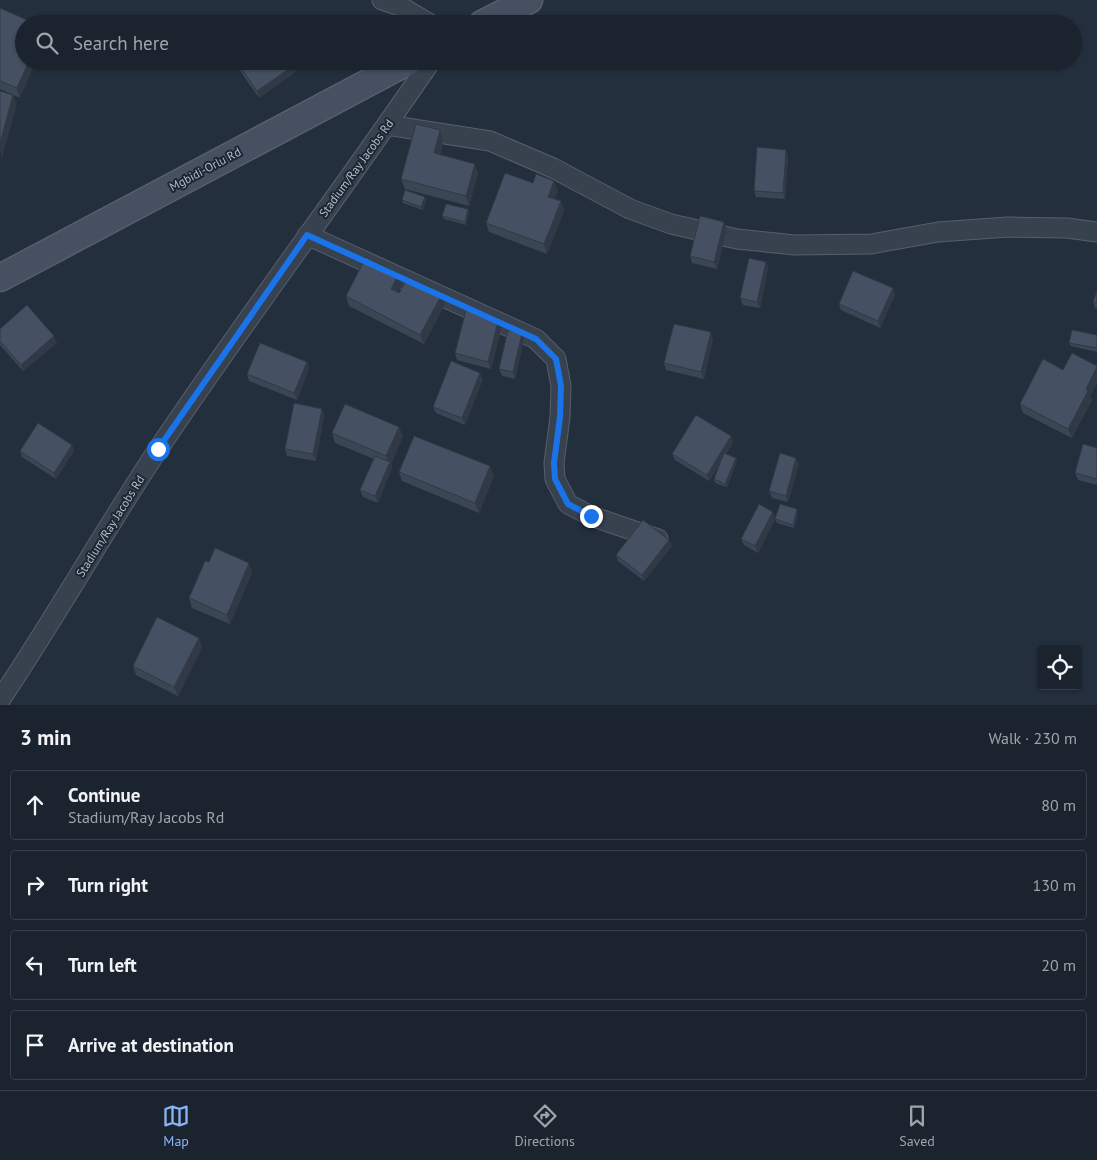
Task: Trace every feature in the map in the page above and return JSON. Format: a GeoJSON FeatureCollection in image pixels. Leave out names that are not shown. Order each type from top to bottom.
{"type":"FeatureCollection","features":[{"type":"Feature","properties":{"kind":"main road"},"geometry":{"type":"LineString","coordinates":[[497,15],[515,4]]}},
{"type":"Feature","properties":{"kind":"main road","name":"Mgbidi-Orlu Rd"},"geometry":{"type":"LineString","coordinates":[[0,278],[392,70]]}},
{"type":"Feature","properties":{"kind":"street"},"geometry":{"type":"LineString","coordinates":[[382,0],[400,6],[415,15]]}},
{"type":"Feature","properties":{"kind":"street","name":"Stadium/Ray Jacobs Rd"},"geometry":{"type":"LineString","coordinates":[[0,700],[158,449],[425,70]]}},
{"type":"Feature","properties":{"kind":"street"},"geometry":{"type":"LineString","coordinates":[[387,125],[490,141],[553,168],[630,209],[671,224],[737,239],[795,245],[871,244],[938,232],[1008,227],[1067,228],[1097,232]]}},
{"type":"Feature","properties":{"kind":"street"},"geometry":{"type":"LineString","coordinates":[[307,235],[536,339],[556,359],[561,386],[560,417],[554,463],[555,479],[568,504],[591,516],[670,543]]}},
{"type":"Feature","properties":{"kind":"building"},"geometry":{"type":"Polygon","coordinates":[[[0,8],[16,15],[15,70],[25,70],[17,88],[0,81],[0,8]]]}},
{"type":"Feature","properties":{"kind":"building"},"geometry":{"type":"Polygon","coordinates":[[[242,70],[287,70],[257,91],[242,70]]]}},
{"type":"Feature","properties":{"kind":"building"},"geometry":{"type":"Polygon","coordinates":[[[0,91],[13,95],[0,144],[0,91]]]}},
{"type":"Feature","properties":{"kind":"building"},"geometry":{"type":"Polygon","coordinates":[[[416,124],[440,130],[434,153],[475,164],[466,196],[401,179],[416,124]]]}},
{"type":"Feature","properties":{"kind":"building"},"geometry":{"type":"Polygon","coordinates":[[[757,147],[786,150],[783,193],[754,191],[757,147]]]}},
{"type":"Feature","properties":{"kind":"building"},"geometry":{"type":"Polygon","coordinates":[[[505,173],[533,183],[536,174],[554,181],[548,197],[561,201],[544,244],[486,223],[505,173]]]}},
{"type":"Feature","properties":{"kind":"building"},"geometry":{"type":"Polygon","coordinates":[[[405,190],[425,197],[421,207],[402,200],[405,190]]]}},
{"type":"Feature","properties":{"kind":"building"},"geometry":{"type":"Polygon","coordinates":[[[446,204],[468,209],[465,222],[442,216],[446,204]]]}},
{"type":"Feature","properties":{"kind":"building"},"geometry":{"type":"Polygon","coordinates":[[[700,216],[724,222],[714,262],[690,256],[700,216]]]}},
{"type":"Feature","properties":{"kind":"building"},"geometry":{"type":"Polygon","coordinates":[[[366,257],[399,274],[391,289],[399,293],[408,277],[442,294],[420,335],[346,296],[366,257]]]}},
{"type":"Feature","properties":{"kind":"building"},"geometry":{"type":"Polygon","coordinates":[[[749,258],[766,262],[757,302],[740,298],[749,258]]]}},
{"type":"Feature","properties":{"kind":"building"},"geometry":{"type":"Polygon","coordinates":[[[853,271],[893,288],[878,321],[839,304],[853,271]]]}},
{"type":"Feature","properties":{"kind":"building"},"geometry":{"type":"Polygon","coordinates":[[[1097,291],[1097,303],[1093,302],[1097,291]]]}},
{"type":"Feature","properties":{"kind":"building"},"geometry":{"type":"Polygon","coordinates":[[[27,305],[54,336],[21,365],[0,341],[0,329],[27,305]]]}},
{"type":"Feature","properties":{"kind":"building"},"geometry":{"type":"Polygon","coordinates":[[[466,310],[499,318],[488,362],[455,353],[466,310]]]}},
{"type":"Feature","properties":{"kind":"building"},"geometry":{"type":"Polygon","coordinates":[[[674,324],[711,332],[701,372],[664,363],[674,324]]]}},
{"type":"Feature","properties":{"kind":"building"},"geometry":{"type":"Polygon","coordinates":[[[508,330],[522,333],[513,372],[499,369],[508,330]]]}},
{"type":"Feature","properties":{"kind":"building"},"geometry":{"type":"Polygon","coordinates":[[[1072,330],[1097,335],[1097,348],[1069,343],[1072,330]]]}},
{"type":"Feature","properties":{"kind":"building"},"geometry":{"type":"Polygon","coordinates":[[[260,343],[307,362],[294,393],[247,374],[260,343]]]}},
{"type":"Feature","properties":{"kind":"building"},"geometry":{"type":"Polygon","coordinates":[[[1072,353],[1097,367],[1086,389],[1088,391],[1068,429],[1020,404],[1043,359],[1063,370],[1072,353]]]}},
{"type":"Feature","properties":{"kind":"building"},"geometry":{"type":"Polygon","coordinates":[[[451,361],[480,373],[462,418],[433,407],[451,361]]]}},
{"type":"Feature","properties":{"kind":"building"},"geometry":{"type":"Polygon","coordinates":[[[294,403],[322,409],[313,454],[285,449],[294,403]]]}},
{"type":"Feature","properties":{"kind":"building"},"geometry":{"type":"Polygon","coordinates":[[[345,404],[399,427],[386,456],[332,433],[345,404]]]}},
{"type":"Feature","properties":{"kind":"building"},"geometry":{"type":"Polygon","coordinates":[[[696,415],[731,436],[707,475],[672,454],[696,415]]]}},
{"type":"Feature","properties":{"kind":"building"},"geometry":{"type":"Polygon","coordinates":[[[38,423],[72,445],[54,473],[20,451],[38,423]]]}},
{"type":"Feature","properties":{"kind":"building"},"geometry":{"type":"Polygon","coordinates":[[[414,436],[490,466],[475,503],[399,472],[414,436]]]}},
{"type":"Feature","properties":{"kind":"building"},"geometry":{"type":"Polygon","coordinates":[[[1083,444],[1097,448],[1097,479],[1075,473],[1083,444]]]}},
{"type":"Feature","properties":{"kind":"building"},"geometry":{"type":"Polygon","coordinates":[[[724,453],[736,458],[725,484],[714,479],[724,453]]]}},
{"type":"Feature","properties":{"kind":"building"},"geometry":{"type":"Polygon","coordinates":[[[780,453],[796,458],[786,496],[769,491],[780,453]]]}},
{"type":"Feature","properties":{"kind":"building"},"geometry":{"type":"Polygon","coordinates":[[[375,456],[390,462],[375,496],[360,490],[375,456]]]}},
{"type":"Feature","properties":{"kind":"building"},"geometry":{"type":"Polygon","coordinates":[[[759,504],[773,512],[755,546],[741,539],[759,504]]]}},
{"type":"Feature","properties":{"kind":"building"},"geometry":{"type":"Polygon","coordinates":[[[780,504],[797,509],[793,525],[775,519],[780,504]]]}},
{"type":"Feature","properties":{"kind":"building"},"geometry":{"type":"Polygon","coordinates":[[[643,520],[669,540],[642,575],[616,555],[643,520]]]}},
{"type":"Feature","properties":{"kind":"building"},"geometry":{"type":"Polygon","coordinates":[[[215,548],[249,563],[227,615],[189,598],[205,561],[209,562],[215,548]]]}},
{"type":"Feature","properties":{"kind":"building"},"geometry":{"type":"Polygon","coordinates":[[[157,617],[199,638],[174,687],[133,666],[157,617]]]}},
{"type":"Feature","properties":{"kind":"route"},"geometry":{"type":"LineString","coordinates":[[158,449],[307,235],[536,339],[556,359],[561,386],[560,417],[554,463],[555,479],[568,504],[591,516]]}}]}
